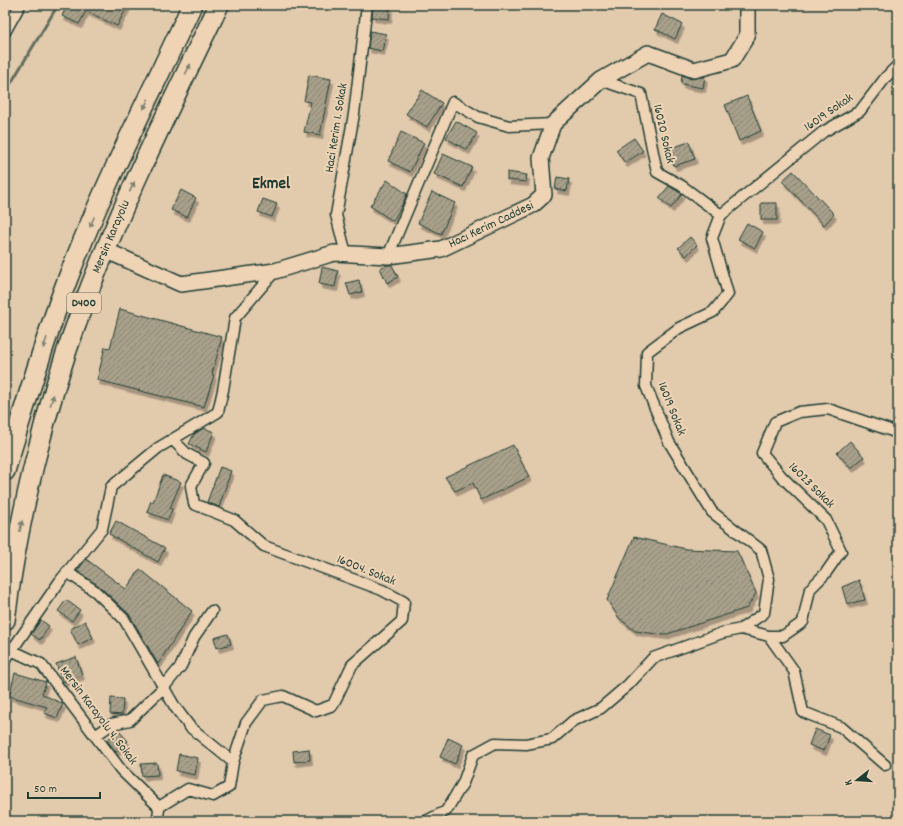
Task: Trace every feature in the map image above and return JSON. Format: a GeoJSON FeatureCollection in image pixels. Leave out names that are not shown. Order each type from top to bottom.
{"type":"FeatureCollection","features":[{"type":"Feature","properties":{"kind":"highway","name":"Mersin Karayolu"},"geometry":{"type":"LineString","coordinates":[[5,470],[33,378],[65,286],[96,212],[192,5]]}},
{"type":"Feature","properties":{"kind":"highway","name":"Mersin Karayolu"},"geometry":{"type":"LineString","coordinates":[[5,620],[10,577],[29,488],[51,402],[80,312],[131,190],[219,5]]}},
{"type":"Feature","properties":{"kind":"street"},"geometry":{"type":"LineString","coordinates":[[5,32],[20,5]]}},
{"type":"Feature","properties":{"kind":"street","name":"Haci Kerim 1. Sokak"},"geometry":{"type":"LineString","coordinates":[[346,254],[336,215],[354,114],[367,5]]}},
{"type":"Feature","properties":{"kind":"street","name":"Hacı Kerim Caddesi"},"geometry":{"type":"LineString","coordinates":[[105,250],[180,284],[275,271],[334,253],[388,256],[441,248],[533,206],[544,195],[541,158],[553,124],[601,80],[648,53],[694,70],[732,60],[747,36],[747,5]]}},
{"type":"Feature","properties":{"kind":"street","name":"16019 Sokak"},"geometry":{"type":"LineString","coordinates":[[741,629],[764,613],[769,579],[761,550],[712,512],[669,442],[646,386],[647,352],[679,328],[713,312],[728,294],[712,238],[721,215],[823,132],[860,111],[886,77],[898,65]]}},
{"type":"Feature","properties":{"kind":"street","name":"16020 Sokak"},"geometry":{"type":"LineString","coordinates":[[601,80],[641,94],[658,172],[682,186],[721,215]]}},
{"type":"Feature","properties":{"kind":"street"},"geometry":{"type":"LineString","coordinates":[[388,256],[453,102],[478,117],[509,126],[553,124]]}},
{"type":"Feature","properties":{"kind":"street"},"geometry":{"type":"LineString","coordinates":[[5,660],[10,650],[102,529],[111,487],[158,448],[218,412],[235,318],[275,271]]}},
{"type":"Feature","properties":{"kind":"street","name":"16023 Sokak"},"geometry":{"type":"LineString","coordinates":[[741,629],[769,636],[783,636],[803,622],[810,589],[825,574],[841,551],[826,520],[782,478],[762,453],[775,422],[800,412],[828,409],[898,433]]}},
{"type":"Feature","properties":{"kind":"street","name":"16004. Sokak"},"geometry":{"type":"LineString","coordinates":[[159,807],[188,789],[213,796],[229,788],[233,762],[246,723],[264,700],[283,696],[316,711],[333,705],[352,666],[402,622],[404,602],[382,590],[264,546],[234,520],[194,504],[191,486],[204,463],[187,454],[173,440]]}},
{"type":"Feature","properties":{"kind":"street"},"geometry":{"type":"LineString","coordinates":[[68,572],[95,590],[124,619],[164,687],[190,727],[233,762]]}},
{"type":"Feature","properties":{"kind":"street"},"geometry":{"type":"LineString","coordinates":[[95,736],[112,724],[130,720],[164,687],[181,666],[194,637],[212,610]]}},
{"type":"Feature","properties":{"kind":"street"},"geometry":{"type":"LineString","coordinates":[[426,821],[446,811],[463,783],[473,755],[495,743],[526,744],[552,739],[573,721],[601,708],[628,685],[653,658],[722,633],[741,629]]}},
{"type":"Feature","properties":{"kind":"street"},"geometry":{"type":"LineString","coordinates":[[769,636],[794,671],[803,712],[840,727],[885,765]]}},
{"type":"Feature","properties":{"kind":"street","name":"Mersin Karayolu 4. Sokak"},"geometry":{"type":"LineString","coordinates":[[10,650],[42,664],[121,770],[159,807]]}},
{"type":"Feature","properties":{"kind":"street"},"geometry":{"type":"LineString","coordinates":[[158,821],[159,807]]}},
{"type":"Feature","properties":{"kind":"building"},"geometry":{"type":"Polygon","coordinates":[[[67,5],[128,5],[117,26],[86,11],[79,24],[62,16],[67,5]]]}},
{"type":"Feature","properties":{"kind":"building"},"geometry":{"type":"Polygon","coordinates":[[[373,5],[390,6],[389,19],[372,17],[373,5]]]}},
{"type":"Feature","properties":{"kind":"building"},"geometry":{"type":"Polygon","coordinates":[[[662,14],[682,24],[675,39],[655,29],[662,14]]]}},
{"type":"Feature","properties":{"kind":"building"},"geometry":{"type":"Polygon","coordinates":[[[370,31],[386,34],[382,51],[368,48],[370,31]]]}},
{"type":"Feature","properties":{"kind":"building"},"geometry":{"type":"Polygon","coordinates":[[[309,75],[331,79],[320,135],[304,132],[311,102],[304,101],[309,75]]]}},
{"type":"Feature","properties":{"kind":"building"},"geometry":{"type":"Polygon","coordinates":[[[682,75],[691,79],[705,76],[703,88],[681,84],[682,75]]]}},
{"type":"Feature","properties":{"kind":"building"},"geometry":{"type":"Polygon","coordinates":[[[422,90],[442,103],[427,127],[406,114],[422,90]]]}},
{"type":"Feature","properties":{"kind":"building"},"geometry":{"type":"Polygon","coordinates":[[[747,96],[761,131],[739,141],[725,105],[747,96]]]}},
{"type":"Feature","properties":{"kind":"building"},"geometry":{"type":"Polygon","coordinates":[[[456,121],[477,133],[467,150],[446,138],[456,121]]]}},
{"type":"Feature","properties":{"kind":"building"},"geometry":{"type":"Polygon","coordinates":[[[401,132],[424,143],[410,172],[388,161],[401,132]]]}},
{"type":"Feature","properties":{"kind":"building"},"geometry":{"type":"Polygon","coordinates":[[[634,138],[643,151],[625,163],[616,150],[634,138]]]}},
{"type":"Feature","properties":{"kind":"building"},"geometry":{"type":"Polygon","coordinates":[[[689,142],[695,159],[674,166],[668,149],[689,142]]]}},
{"type":"Feature","properties":{"kind":"building"},"geometry":{"type":"Polygon","coordinates":[[[443,154],[472,167],[463,187],[434,174],[443,154]]]}},
{"type":"Feature","properties":{"kind":"building"},"geometry":{"type":"Polygon","coordinates":[[[793,171],[834,214],[824,225],[782,181],[793,171]]]}},
{"type":"Feature","properties":{"kind":"building"},"geometry":{"type":"Polygon","coordinates":[[[507,172],[527,175],[526,182],[507,180],[507,172]]]}},
{"type":"Feature","properties":{"kind":"building"},"geometry":{"type":"Polygon","coordinates":[[[557,177],[569,179],[567,191],[555,189],[557,177]]]}},
{"type":"Feature","properties":{"kind":"building"},"geometry":{"type":"Polygon","coordinates":[[[387,180],[407,194],[393,221],[370,206],[387,180]]]}},
{"type":"Feature","properties":{"kind":"building"},"geometry":{"type":"Polygon","coordinates":[[[669,186],[682,194],[671,208],[659,198],[669,186]]]}},
{"type":"Feature","properties":{"kind":"building"},"geometry":{"type":"Polygon","coordinates":[[[181,190],[196,198],[187,217],[171,210],[181,190]]]}},
{"type":"Feature","properties":{"kind":"building"},"geometry":{"type":"Polygon","coordinates":[[[432,192],[455,203],[441,234],[418,223],[432,192]]]}},
{"type":"Feature","properties":{"kind":"building"},"geometry":{"type":"Polygon","coordinates":[[[263,199],[277,204],[272,217],[258,212],[263,199]]]}},
{"type":"Feature","properties":{"kind":"building"},"geometry":{"type":"Polygon","coordinates":[[[761,203],[777,203],[777,220],[761,220],[761,203]]]}},
{"type":"Feature","properties":{"kind":"building"},"geometry":{"type":"Polygon","coordinates":[[[747,223],[763,232],[755,248],[738,239],[747,223]]]}},
{"type":"Feature","properties":{"kind":"building"},"geometry":{"type":"Polygon","coordinates":[[[690,237],[697,245],[686,256],[678,248],[690,237]]]}},
{"type":"Feature","properties":{"kind":"building"},"geometry":{"type":"Polygon","coordinates":[[[387,265],[392,265],[398,277],[387,283],[380,268],[387,265]]]}},
{"type":"Feature","properties":{"kind":"building"},"geometry":{"type":"Polygon","coordinates":[[[322,267],[338,271],[335,287],[319,284],[322,267]]]}},
{"type":"Feature","properties":{"kind":"building"},"geometry":{"type":"Polygon","coordinates":[[[359,280],[362,292],[350,295],[346,283],[359,280]]]}},
{"type":"Feature","properties":{"kind":"building"},"geometry":{"type":"Polygon","coordinates":[[[120,309],[222,337],[212,374],[214,375],[204,407],[97,380],[105,347],[110,348],[120,309]]]}},
{"type":"Feature","properties":{"kind":"building"},"geometry":{"type":"Polygon","coordinates":[[[204,428],[214,432],[206,452],[189,444],[194,434],[204,428]]]}},
{"type":"Feature","properties":{"kind":"building"},"geometry":{"type":"Polygon","coordinates":[[[850,441],[864,457],[851,468],[837,453],[850,441]]]}},
{"type":"Feature","properties":{"kind":"building"},"geometry":{"type":"Polygon","coordinates":[[[513,445],[529,477],[481,500],[473,483],[455,491],[445,477],[513,445]]]}},
{"type":"Feature","properties":{"kind":"building"},"geometry":{"type":"Polygon","coordinates":[[[220,467],[231,471],[219,507],[207,502],[220,467]]]}},
{"type":"Feature","properties":{"kind":"building"},"geometry":{"type":"Polygon","coordinates":[[[163,475],[181,482],[170,508],[172,509],[168,520],[147,512],[151,501],[153,502],[163,475]]]}},
{"type":"Feature","properties":{"kind":"building"},"geometry":{"type":"Polygon","coordinates":[[[116,521],[165,548],[158,562],[109,534],[116,521]]]}},
{"type":"Feature","properties":{"kind":"building"},"geometry":{"type":"Polygon","coordinates":[[[634,537],[686,549],[737,551],[756,593],[747,608],[664,635],[635,631],[619,618],[607,600],[634,537]]]}},
{"type":"Feature","properties":{"kind":"building"},"geometry":{"type":"Polygon","coordinates":[[[86,559],[126,589],[140,569],[192,611],[158,664],[129,614],[99,586],[77,571],[86,559]]]}},
{"type":"Feature","properties":{"kind":"building"},"geometry":{"type":"Polygon","coordinates":[[[859,580],[865,600],[847,604],[842,587],[859,580]]]}},
{"type":"Feature","properties":{"kind":"building"},"geometry":{"type":"Polygon","coordinates":[[[66,600],[80,610],[72,621],[58,611],[66,600]]]}},
{"type":"Feature","properties":{"kind":"building"},"geometry":{"type":"Polygon","coordinates":[[[41,620],[49,626],[40,640],[31,634],[41,620]]]}},
{"type":"Feature","properties":{"kind":"building"},"geometry":{"type":"Polygon","coordinates":[[[85,621],[93,638],[78,645],[70,629],[85,621]]]}},
{"type":"Feature","properties":{"kind":"building"},"geometry":{"type":"Polygon","coordinates":[[[228,634],[231,644],[217,648],[214,638],[228,634]]]}},
{"type":"Feature","properties":{"kind":"building"},"geometry":{"type":"Polygon","coordinates":[[[76,657],[82,675],[63,682],[56,664],[76,657]]]}},
{"type":"Feature","properties":{"kind":"building"},"geometry":{"type":"Polygon","coordinates":[[[15,673],[46,682],[42,694],[63,704],[57,718],[44,713],[47,707],[9,696],[15,673]]]}},
{"type":"Feature","properties":{"kind":"building"},"geometry":{"type":"Polygon","coordinates":[[[111,698],[123,699],[122,715],[110,714],[111,698]]]}},
{"type":"Feature","properties":{"kind":"building"},"geometry":{"type":"Polygon","coordinates":[[[815,729],[830,735],[824,751],[809,745],[815,729]]]}},
{"type":"Feature","properties":{"kind":"building"},"geometry":{"type":"Polygon","coordinates":[[[118,730],[128,741],[116,752],[107,740],[118,730]]]}},
{"type":"Feature","properties":{"kind":"building"},"geometry":{"type":"Polygon","coordinates":[[[448,738],[463,745],[455,764],[440,757],[448,738]]]}},
{"type":"Feature","properties":{"kind":"building"},"geometry":{"type":"Polygon","coordinates":[[[309,749],[310,760],[294,762],[293,751],[309,749]]]}},
{"type":"Feature","properties":{"kind":"building"},"geometry":{"type":"Polygon","coordinates":[[[179,754],[198,758],[195,775],[176,771],[179,754]]]}},
{"type":"Feature","properties":{"kind":"building"},"geometry":{"type":"Polygon","coordinates":[[[157,763],[158,775],[142,776],[141,764],[157,763]]]}},
{"type":"Feature","properties":{"kind":"waterway"},"geometry":{"type":"LineString","coordinates":[[5,93],[58,5]]}},
{"type":"Feature","properties":{"kind":"district","name":"Ekmel"},"geometry":{"type":"Point","coordinates":[271,185]}}]}
